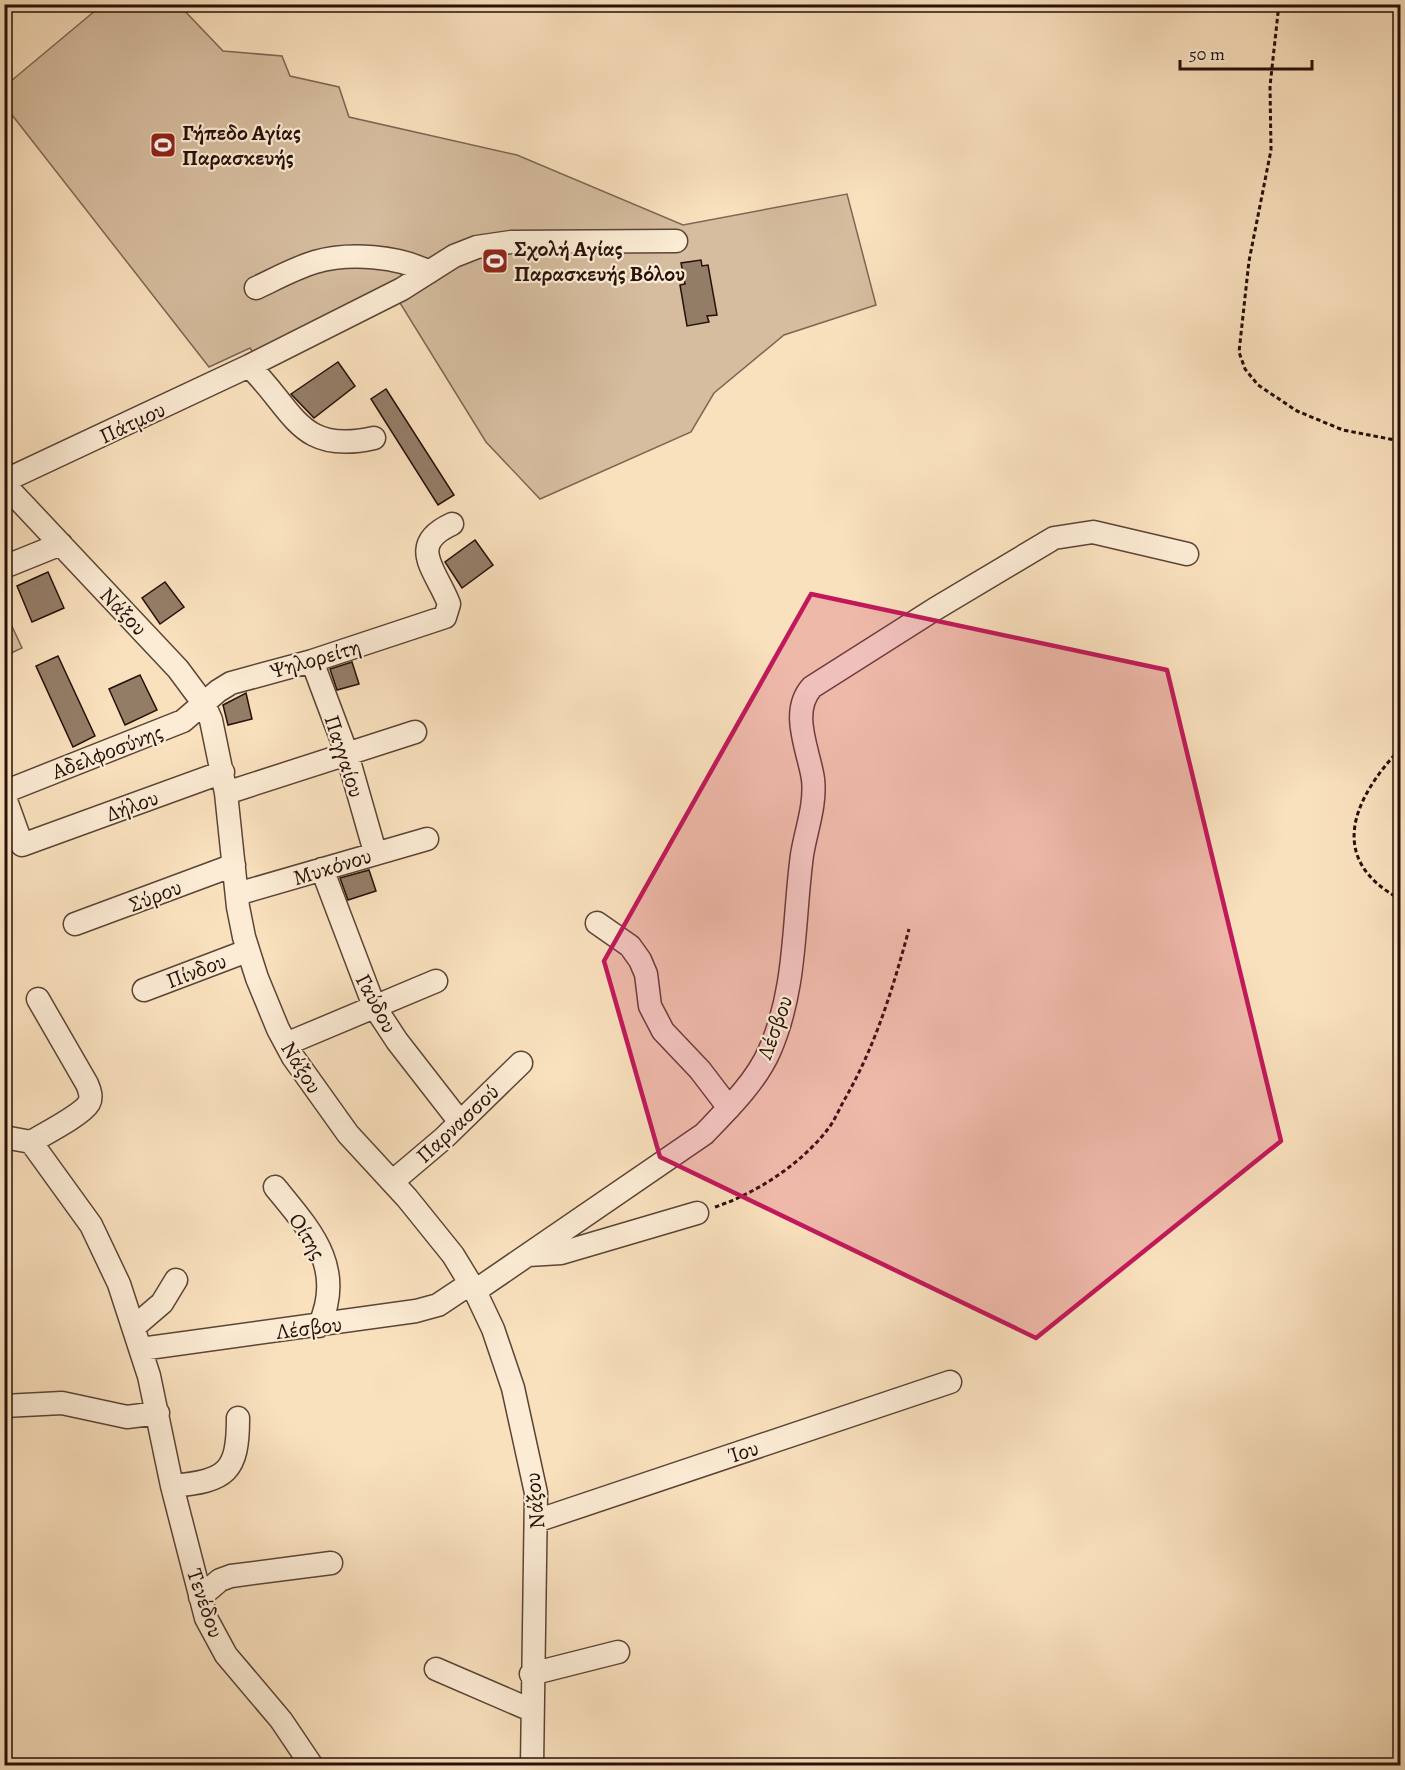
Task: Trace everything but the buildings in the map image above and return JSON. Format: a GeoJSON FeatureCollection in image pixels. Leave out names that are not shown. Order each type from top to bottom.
{"type":"FeatureCollection","features":[{"type":"Feature","properties":{"kind":"street","name":"Πάτμου"},"geometry":{"type":"LineString","coordinates":[[4,483],[254,364],[402,289],[454,256],[488,244],[511,242],[676,241]]}},
{"type":"Feature","properties":{"kind":"street"},"geometry":{"type":"LineString","coordinates":[[256,288],[317,261],[350,257],[410,263],[429,273]]}},
{"type":"Feature","properties":{"kind":"street"},"geometry":{"type":"LineString","coordinates":[[254,364],[306,431],[321,440],[351,443],[374,438]]}},
{"type":"Feature","properties":{"kind":"street","name":"Νάξου"},"geometry":{"type":"LineString","coordinates":[[4,483],[178,669],[204,704],[211,720],[224,782],[237,894],[247,951],[286,1044],[348,1134],[421,1215],[473,1287],[494,1329],[513,1388],[536,1493],[531,1674],[532,1766]]}},
{"type":"Feature","properties":{"kind":"street","name":"Ψηλορείτη"},"geometry":{"type":"LineString","coordinates":[[204,704],[231,683],[312,661],[445,617],[448,604],[428,563],[428,545],[435,533],[452,524]]}},
{"type":"Feature","properties":{"kind":"street","name":"Λέσβου"},"geometry":{"type":"LineString","coordinates":[[141,1349],[373,1319],[438,1305],[528,1255],[704,1134],[729,1108],[768,1054],[785,1009],[802,855],[812,813],[813,779],[804,748],[802,705],[812,687],[1054,538],[1093,532],[1187,554]]}},
{"type":"Feature","properties":{"kind":"street"},"geometry":{"type":"LineString","coordinates":[[4,567],[61,544]]}},
{"type":"Feature","properties":{"kind":"street","name":"Παγγαίου"},"geometry":{"type":"LineString","coordinates":[[312,661],[347,754],[375,852]]}},
{"type":"Feature","properties":{"kind":"street","name":"Αδελφοσύνης"},"geometry":{"type":"LineString","coordinates":[[4,794],[175,725],[194,714],[204,704]]}},
{"type":"Feature","properties":{"kind":"street","name":"Δήλου"},"geometry":{"type":"LineString","coordinates":[[23,845],[224,782],[347,754],[415,732]]}},
{"type":"Feature","properties":{"kind":"street"},"geometry":{"type":"LineString","coordinates":[[4,794],[23,845]]}},
{"type":"Feature","properties":{"kind":"street","name":"Μυκόνου"},"geometry":{"type":"LineString","coordinates":[[237,894],[427,838]]}},
{"type":"Feature","properties":{"kind":"street","name":"Σύρου"},"geometry":{"type":"LineString","coordinates":[[75,924],[234,865]]}},
{"type":"Feature","properties":{"kind":"street","name":"Γαύδου"},"geometry":{"type":"LineString","coordinates":[[322,869],[374,1006],[397,1041],[460,1122]]}},
{"type":"Feature","properties":{"kind":"street"},"geometry":{"type":"LineString","coordinates":[[597,924],[630,946],[646,974],[650,1006],[663,1031],[700,1070],[729,1108]]}},
{"type":"Feature","properties":{"kind":"street","name":"Πίνδου"},"geometry":{"type":"LineString","coordinates":[[144,990],[247,951]]}},
{"type":"Feature","properties":{"kind":"street"},"geometry":{"type":"LineString","coordinates":[[286,1044],[436,981]]}},
{"type":"Feature","properties":{"kind":"street"},"geometry":{"type":"LineString","coordinates":[[4,1137],[31,1142],[81,1111],[89,1102],[90,1094],[38,999]]}},
{"type":"Feature","properties":{"kind":"street","name":"Παρνασσού"},"geometry":{"type":"LineString","coordinates":[[392,1182],[521,1064]]}},
{"type":"Feature","properties":{"kind":"street","name":"Τενέδου"},"geometry":{"type":"LineString","coordinates":[[31,1142],[76,1202],[95,1234],[119,1284],[141,1349],[158,1413],[172,1486],[209,1624],[226,1655],[280,1720],[312,1766]]}},
{"type":"Feature","properties":{"kind":"street","name":"Οίτης"},"geometry":{"type":"LineString","coordinates":[[274,1187],[318,1244],[325,1260],[330,1289],[319,1326]]}},
{"type":"Feature","properties":{"kind":"street"},"geometry":{"type":"LineString","coordinates":[[528,1255],[561,1253],[697,1213]]}},
{"type":"Feature","properties":{"kind":"street"},"geometry":{"type":"LineString","coordinates":[[134,1327],[162,1303],[176,1280]]}},
{"type":"Feature","properties":{"kind":"street","name":"Ίου"},"geometry":{"type":"LineString","coordinates":[[536,1521],[950,1382]]}},
{"type":"Feature","properties":{"kind":"street"},"geometry":{"type":"LineString","coordinates":[[4,1406],[62,1403],[127,1417],[158,1413]]}},
{"type":"Feature","properties":{"kind":"street"},"geometry":{"type":"LineString","coordinates":[[172,1486],[210,1479],[223,1474],[232,1465],[238,1443],[238,1418]]}},
{"type":"Feature","properties":{"kind":"street"},"geometry":{"type":"LineString","coordinates":[[200,1597],[220,1580],[231,1576],[331,1563]]}},
{"type":"Feature","properties":{"kind":"street"},"geometry":{"type":"LineString","coordinates":[[531,1674],[618,1652]]}},
{"type":"Feature","properties":{"kind":"street"},"geometry":{"type":"LineString","coordinates":[[436,1669],[531,1710]]}},
{"type":"Feature","properties":{"kind":"path"},"geometry":{"type":"LineString","coordinates":[[1279,4],[1270,86],[1271,150],[1249,261],[1239,352],[1245,369],[1258,385],[1297,411],[1343,430],[1401,441]]}},
{"type":"Feature","properties":{"kind":"path"},"geometry":{"type":"LineString","coordinates":[[1401,749],[1370,788],[1355,817],[1352,837],[1358,860],[1370,878],[1401,899]]}},
{"type":"Feature","properties":{"kind":"path"},"geometry":{"type":"LineString","coordinates":[[697,1213],[737,1200],[770,1181],[828,1129],[859,1074],[888,1006],[909,929]]}},
{"type":"Feature","properties":{"kind":"highlighted area"},"geometry":{"type":"Polygon","coordinates":[[[811,594],[1167,670],[1281,1141],[1036,1338],[660,1157],[604,961],[811,594]]]}},
{"type":"Feature","properties":{"kind":"shaded area","name":"Σχολή Αγίας Παρασκευής Βόλου"},"geometry":{"type":"Polygon","coordinates":[[[102,5],[179,5],[223,51],[282,56],[290,76],[339,87],[349,117],[517,155],[683,225],[847,194],[876,305],[784,335],[714,393],[691,432],[540,499],[486,442],[397,298],[263,368],[250,348],[209,367],[5,106],[5,86],[102,5]]]}},
{"type":"Feature","properties":{"kind":"shaded area"},"geometry":{"type":"Polygon","coordinates":[[[4,609],[22,648],[5,656],[4,656],[4,609]]]}},
{"type":"Feature","properties":{"kind":"place","name":"Γήπεδο Αγίας Παρασκευής"},"geometry":{"type":"Point","coordinates":[163,145]}},
{"type":"Feature","properties":{"kind":"place","name":"Σχολή Αγίας Παρασκευής Βόλου"},"geometry":{"type":"Point","coordinates":[495,261]}}]}
